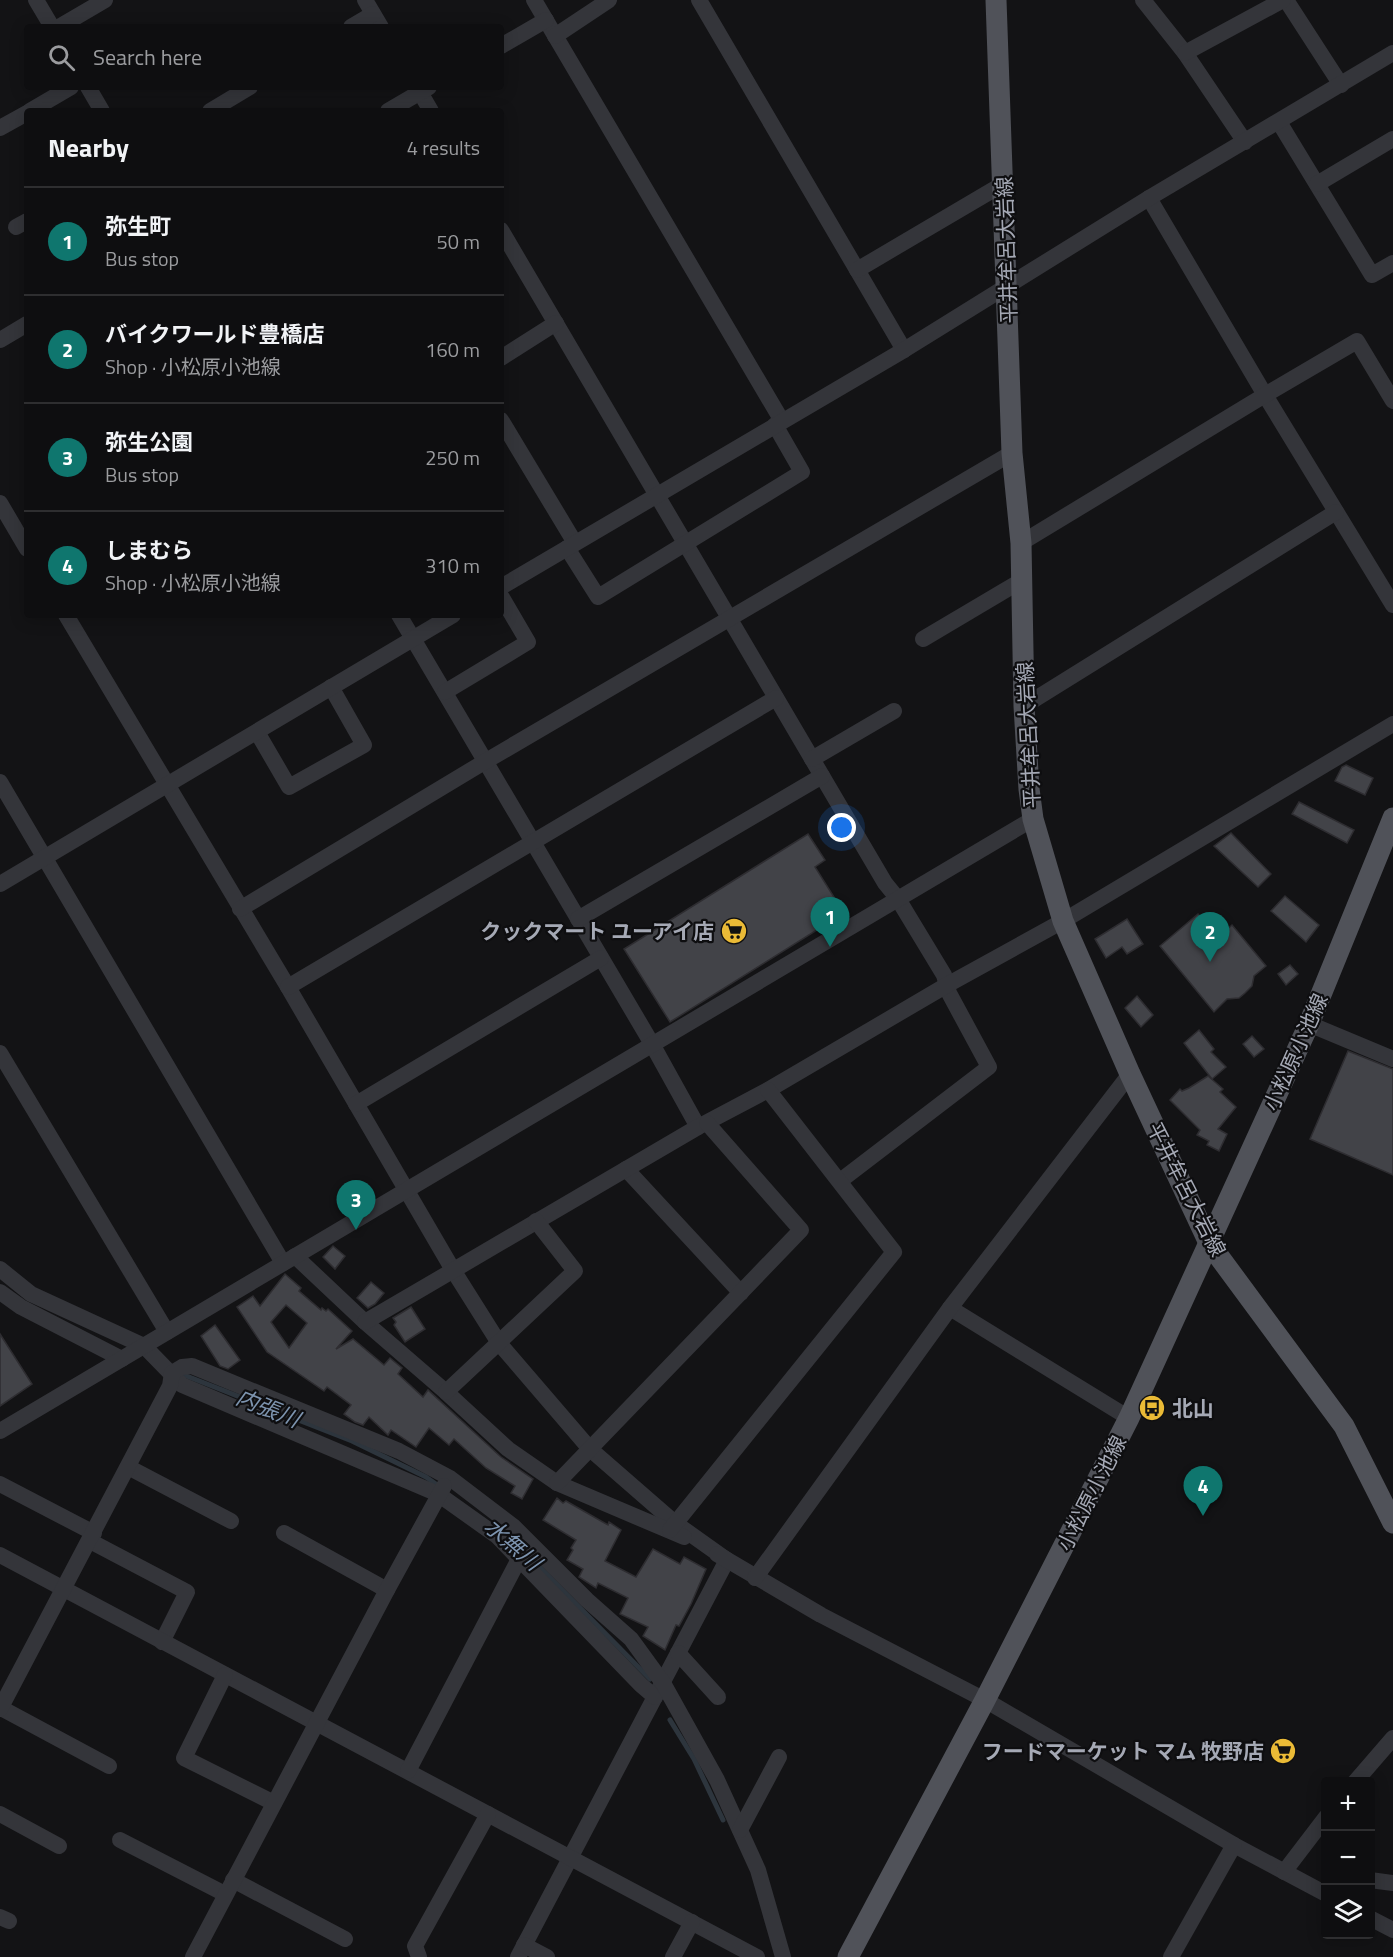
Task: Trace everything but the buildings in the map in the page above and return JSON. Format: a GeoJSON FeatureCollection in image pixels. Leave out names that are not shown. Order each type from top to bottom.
{"type":"FeatureCollection","features":[{"type":"Feature","properties":{"kind":"main road","name":"平井牟呂大岩線"},"geometry":{"type":"LineString","coordinates":[[998,1],[1012,453],[1021,543],[1024,706],[1033,819],[1063,921],[1130,1074],[1209,1243],[1344,1426],[1393,1523]]}},
{"type":"Feature","properties":{"kind":"main road","name":"小松原小池線"},"geometry":{"type":"LineString","coordinates":[[848,1957],[985,1700],[1129,1418],[1309,1024],[1391,829]]}},
{"type":"Feature","properties":{"kind":"street"},"geometry":{"type":"LineString","coordinates":[[36,0],[50,24]]}},
{"type":"Feature","properties":{"kind":"street"},"geometry":{"type":"LineString","coordinates":[[64,24],[105,0]]}},
{"type":"Feature","properties":{"kind":"street"},"geometry":{"type":"LineString","coordinates":[[504,425],[598,597],[802,472],[779,423],[534,0]]}},
{"type":"Feature","properties":{"kind":"street"},"geometry":{"type":"LineString","coordinates":[[555,36],[609,0]]}},
{"type":"Feature","properties":{"kind":"street"},"geometry":{"type":"LineString","coordinates":[[699,0],[904,350]]}},
{"type":"Feature","properties":{"kind":"street"},"geometry":{"type":"LineString","coordinates":[[1143,0],[1185,53],[1245,142]]}},
{"type":"Feature","properties":{"kind":"street"},"geometry":{"type":"LineString","coordinates":[[1185,53],[1284,0],[1341,85]]}},
{"type":"Feature","properties":{"kind":"street"},"geometry":{"type":"LineString","coordinates":[[356,24],[373,14]]}},
{"type":"Feature","properties":{"kind":"street"},"geometry":{"type":"LineString","coordinates":[[504,44],[546,20]]}},
{"type":"Feature","properties":{"kind":"street"},"geometry":{"type":"LineString","coordinates":[[504,585],[904,350],[1149,198],[1393,53]]}},
{"type":"Feature","properties":{"kind":"street"},"geometry":{"type":"LineString","coordinates":[[35,108],[65,90]]}},
{"type":"Feature","properties":{"kind":"street"},"geometry":{"type":"LineString","coordinates":[[90,90],[100,108]]}},
{"type":"Feature","properties":{"kind":"street"},"geometry":{"type":"LineString","coordinates":[[215,108],[245,90]]}},
{"type":"Feature","properties":{"kind":"street"},"geometry":{"type":"LineString","coordinates":[[393,108],[420,90]]}},
{"type":"Feature","properties":{"kind":"street"},"geometry":{"type":"LineString","coordinates":[[422,90],[430,108]]}},
{"type":"Feature","properties":{"kind":"street"},"geometry":{"type":"LineString","coordinates":[[0,128],[24,114]]}},
{"type":"Feature","properties":{"kind":"street"},"geometry":{"type":"LineString","coordinates":[[1278,122],[1372,274],[1393,264]]}},
{"type":"Feature","properties":{"kind":"street"},"geometry":{"type":"LineString","coordinates":[[1317,184],[1393,139]]}},
{"type":"Feature","properties":{"kind":"street"},"geometry":{"type":"LineString","coordinates":[[857,270],[1003,184]]}},
{"type":"Feature","properties":{"kind":"street"},"geometry":{"type":"LineString","coordinates":[[1149,198],[1265,395],[1393,605]]}},
{"type":"Feature","properties":{"kind":"street"},"geometry":{"type":"LineString","coordinates":[[504,235],[885,883],[898,899],[944,975],[949,993],[989,1067],[840,1181]]}},
{"type":"Feature","properties":{"kind":"street"},"geometry":{"type":"LineString","coordinates":[[504,356],[556,323]]}},
{"type":"Feature","properties":{"kind":"street"},"geometry":{"type":"LineString","coordinates":[[0,340],[24,326]]}},
{"type":"Feature","properties":{"kind":"street"},"geometry":{"type":"LineString","coordinates":[[1021,543],[1357,341],[1393,401]]}},
{"type":"Feature","properties":{"kind":"street"},"geometry":{"type":"LineString","coordinates":[[240,909],[486,761],[1012,453]]}},
{"type":"Feature","properties":{"kind":"street"},"geometry":{"type":"LineString","coordinates":[[0,503],[24,543]]}},
{"type":"Feature","properties":{"kind":"street"},"geometry":{"type":"LineString","coordinates":[[1024,706],[1336,512]]}},
{"type":"Feature","properties":{"kind":"street"},"geometry":{"type":"LineString","coordinates":[[922,639],[1022,581]]}},
{"type":"Feature","properties":{"kind":"street"},"geometry":{"type":"LineString","coordinates":[[444,692],[528,642],[504,601]]}},
{"type":"Feature","properties":{"kind":"street"},"geometry":{"type":"LineString","coordinates":[[68,618],[288,987],[453,1270],[499,1343],[590,1449],[672,1527]]}},
{"type":"Feature","properties":{"kind":"street"},"geometry":{"type":"LineString","coordinates":[[401,618],[652,1044],[703,1125],[801,1230],[558,1483]]}},
{"type":"Feature","properties":{"kind":"street"},"geometry":{"type":"LineString","coordinates":[[0,884],[448,618]]}},
{"type":"Feature","properties":{"kind":"street"},"geometry":{"type":"LineString","coordinates":[[257,732],[289,787],[364,745],[331,687]]}},
{"type":"Feature","properties":{"kind":"street"},"geometry":{"type":"LineString","coordinates":[[288,987],[776,698]]}},
{"type":"Feature","properties":{"kind":"street"},"geometry":{"type":"LineString","coordinates":[[812,759],[894,711]]}},
{"type":"Feature","properties":{"kind":"street"},"geometry":{"type":"LineString","coordinates":[[365,1322],[626,1169],[1063,921],[1393,724]]}},
{"type":"Feature","properties":{"kind":"street"},"geometry":{"type":"LineString","coordinates":[[578,919],[822,776]]}},
{"type":"Feature","properties":{"kind":"street"},"geometry":{"type":"LineString","coordinates":[[0,782],[289,1259],[446,1392],[508,1449],[558,1483],[672,1527],[755,1578],[985,1700],[1234,1845],[1321,1891]]}},
{"type":"Feature","properties":{"kind":"street"},"geometry":{"type":"LineString","coordinates":[[0,1431],[1033,819]]}},
{"type":"Feature","properties":{"kind":"street"},"geometry":{"type":"LineString","coordinates":[[356,1104],[601,958]]}},
{"type":"Feature","properties":{"kind":"street"},"geometry":{"type":"LineString","coordinates":[[1309,1024],[1393,1059]]}},
{"type":"Feature","properties":{"kind":"street"},"geometry":{"type":"LineString","coordinates":[[0,1053],[167,1332]]}},
{"type":"Feature","properties":{"kind":"street"},"geometry":{"type":"LineString","coordinates":[[755,1578],[950,1308],[1130,1074]]}},
{"type":"Feature","properties":{"kind":"street"},"geometry":{"type":"LineString","coordinates":[[672,1527],[894,1252],[768,1090]]}},
{"type":"Feature","properties":{"kind":"street"},"geometry":{"type":"LineString","coordinates":[[626,1169],[741,1293]]}},
{"type":"Feature","properties":{"kind":"street"},"geometry":{"type":"LineString","coordinates":[[446,1392],[575,1271],[536,1221]]}},
{"type":"Feature","properties":{"kind":"street"},"geometry":{"type":"LineString","coordinates":[[0,1269],[31,1294],[144,1346],[182,1385],[438,1494],[497,1536],[641,1685],[659,1690]]}},
{"type":"Feature","properties":{"kind":"street"},"geometry":{"type":"LineString","coordinates":[[0,1292],[21,1307],[122,1359]]}},
{"type":"Feature","properties":{"kind":"street"},"geometry":{"type":"LineString","coordinates":[[950,1308],[1129,1418]]}},
{"type":"Feature","properties":{"kind":"street"},"geometry":{"type":"LineString","coordinates":[[109,1766],[0,1709],[170,1386],[172,1374],[182,1367],[192,1366],[399,1451],[450,1478],[513,1526],[587,1600],[631,1639],[659,1690],[717,1780],[758,1870],[783,1957]]}},
{"type":"Feature","properties":{"kind":"street"},"geometry":{"type":"LineString","coordinates":[[128,1467],[231,1521]]}},
{"type":"Feature","properties":{"kind":"street"},"geometry":{"type":"LineString","coordinates":[[193,1957],[438,1494],[450,1478]]}},
{"type":"Feature","properties":{"kind":"street"},"geometry":{"type":"LineString","coordinates":[[0,1484],[188,1592],[162,1642]]}},
{"type":"Feature","properties":{"kind":"street"},"geometry":{"type":"LineString","coordinates":[[284,1533],[387,1590]]}},
{"type":"Feature","properties":{"kind":"street"},"geometry":{"type":"LineString","coordinates":[[408,1772],[519,1558],[532,1547]]}},
{"type":"Feature","properties":{"kind":"street"},"geometry":{"type":"LineString","coordinates":[[0,1555],[757,1957]]}},
{"type":"Feature","properties":{"kind":"street"},"geometry":{"type":"LineString","coordinates":[[547,1957],[521,1951],[727,1560]]}},
{"type":"Feature","properties":{"kind":"street"},"geometry":{"type":"LineString","coordinates":[[678,1653],[718,1697]]}},
{"type":"Feature","properties":{"kind":"street"},"geometry":{"type":"LineString","coordinates":[[225,1675],[184,1758],[274,1803]]}},
{"type":"Feature","properties":{"kind":"street"},"geometry":{"type":"LineString","coordinates":[[1359,1777],[1393,1738]]}},
{"type":"Feature","properties":{"kind":"street"},"geometry":{"type":"LineString","coordinates":[[740,1830],[779,1757]]}},
{"type":"Feature","properties":{"kind":"street"},"geometry":{"type":"LineString","coordinates":[[0,1814],[59,1846]]}},
{"type":"Feature","properties":{"kind":"street"},"geometry":{"type":"LineString","coordinates":[[419,1957],[415,1946],[488,1814]]}},
{"type":"Feature","properties":{"kind":"street"},"geometry":{"type":"LineString","coordinates":[[1284,1872],[1321,1824]]}},
{"type":"Feature","properties":{"kind":"street"},"geometry":{"type":"LineString","coordinates":[[120,1840],[345,1939]]}},
{"type":"Feature","properties":{"kind":"street"},"geometry":{"type":"LineString","coordinates":[[1171,1957],[1234,1845]]}},
{"type":"Feature","properties":{"kind":"street"},"geometry":{"type":"LineString","coordinates":[[1375,1881],[1393,1883]]}},
{"type":"Feature","properties":{"kind":"street"},"geometry":{"type":"LineString","coordinates":[[1375,1920],[1393,1930]]}},
{"type":"Feature","properties":{"kind":"street"},"geometry":{"type":"LineString","coordinates":[[673,1957],[692,1922]]}},
{"type":"Feature","properties":{"kind":"waterway","name":"内張川"},"geometry":{"type":"LineString","coordinates":[[184,1375],[352,1441],[426,1477],[440,1487]]}},
{"type":"Feature","properties":{"kind":"waterway","name":"水無川"},"geometry":{"type":"LineString","coordinates":[[526,1553],[650,1679]]}},
{"type":"Feature","properties":{"kind":"waterway","name":"水無川"},"geometry":{"type":"LineString","coordinates":[[670,1720],[694,1759],[723,1820]]}},
{"type":"Feature","properties":{"kind":"place","name":"クックマート ユーアイ店"},"geometry":{"type":"Point","coordinates":[734,931]}},
{"type":"Feature","properties":{"kind":"place","name":"弥生町"},"geometry":{"type":"Point","coordinates":[830,947]}},
{"type":"Feature","properties":{"kind":"place","name":"バイクワールド豊橋店"},"geometry":{"type":"Point","coordinates":[1210,962]}},
{"type":"Feature","properties":{"kind":"place","name":"弥生公園"},"geometry":{"type":"Point","coordinates":[356,1230]}},
{"type":"Feature","properties":{"kind":"place","name":"北山"},"geometry":{"type":"Point","coordinates":[1152,1408]}},
{"type":"Feature","properties":{"kind":"place","name":"しまむら"},"geometry":{"type":"Point","coordinates":[1203,1516]}},
{"type":"Feature","properties":{"kind":"place","name":"フードマーケット マム 牧野店"},"geometry":{"type":"Point","coordinates":[1283,1751]}}]}
